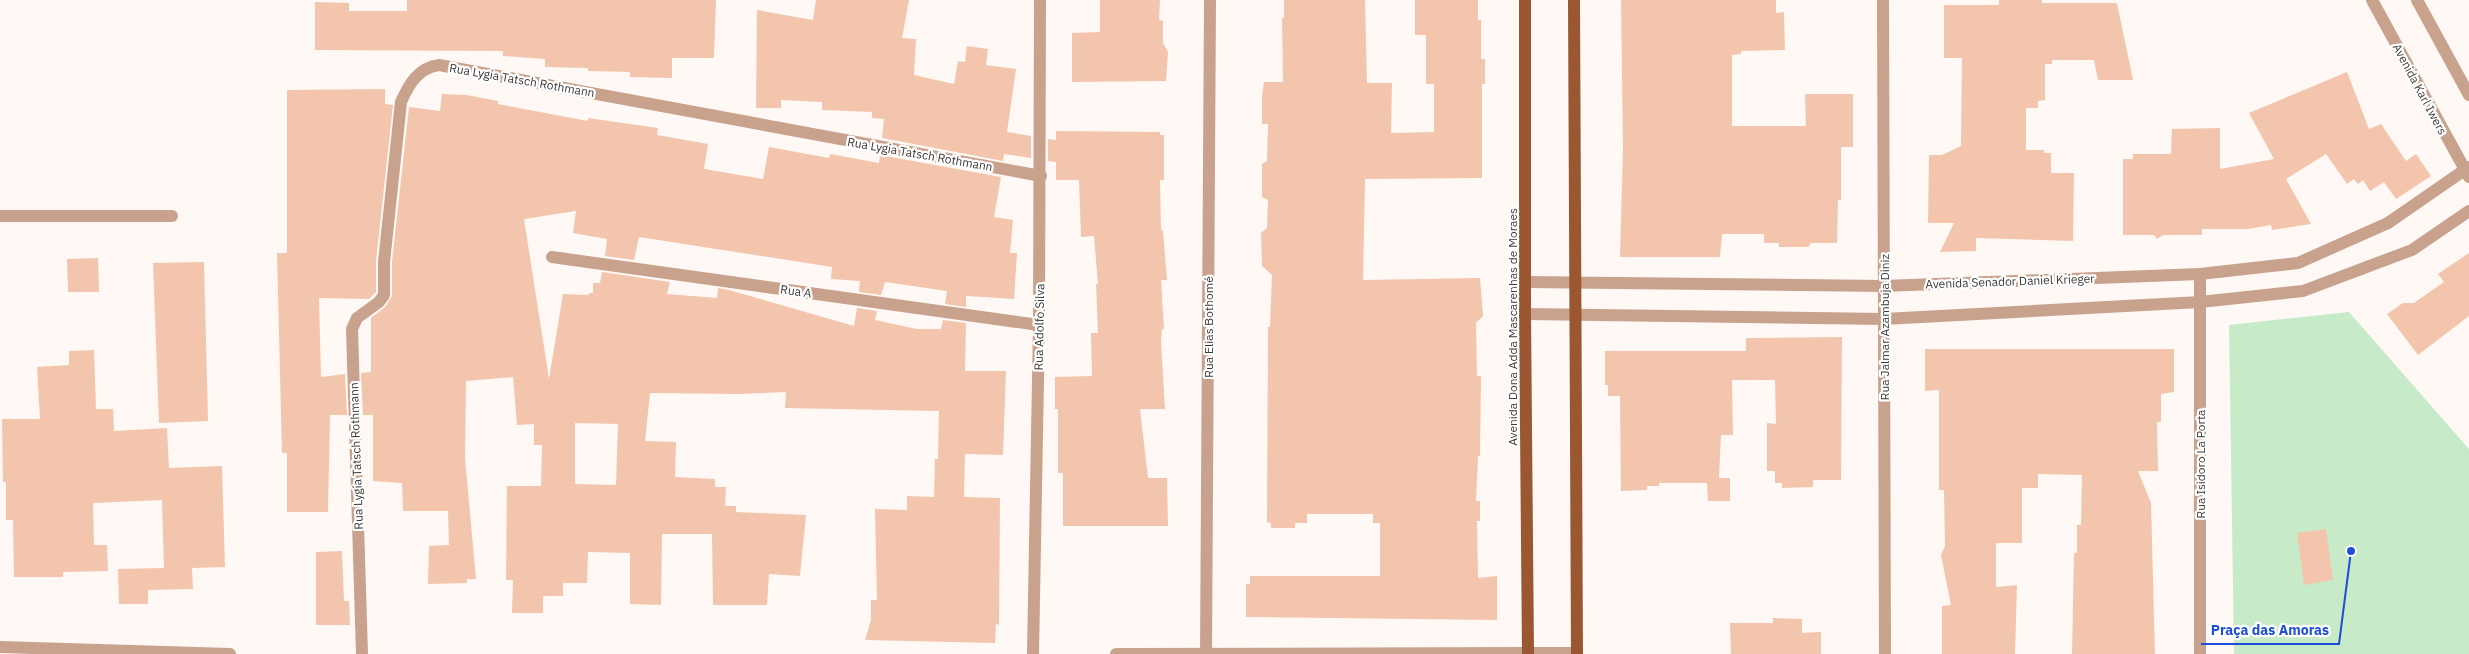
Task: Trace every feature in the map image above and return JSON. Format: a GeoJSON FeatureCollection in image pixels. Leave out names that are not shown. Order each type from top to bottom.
{"type":"FeatureCollection","features":[{"type":"Feature","properties":{"kind":"main road","name":"Avenida Dona Adda Mascarenhas de Moraes"},"geometry":{"type":"LineString","coordinates":[[1525,0],[1524,314],[1528,653]]}},
{"type":"Feature","properties":{"kind":"main road"},"geometry":{"type":"LineString","coordinates":[[1574,0],[1577,653]]}},
{"type":"Feature","properties":{"kind":"street","name":"Rua Adolfo Silva"},"geometry":{"type":"LineString","coordinates":[[1033,654],[1041,176],[1040,0]]}},
{"type":"Feature","properties":{"kind":"street","name":"Rua Elias Bothomé"},"geometry":{"type":"LineString","coordinates":[[1206,654],[1210,0]]}},
{"type":"Feature","properties":{"kind":"street","name":"Rua Jalmar Azambuja Diniz"},"geometry":{"type":"LineString","coordinates":[[1883,0],[1885,654]]}},
{"type":"Feature","properties":{"kind":"street","name":"Avenida Karl Iwers"},"geometry":{"type":"LineString","coordinates":[[2372,0],[2468,172]]}},
{"type":"Feature","properties":{"kind":"street"},"geometry":{"type":"LineString","coordinates":[[2417,0],[2469,95]]}},
{"type":"Feature","properties":{"kind":"street","name":"Rua Lygia Tatsch Rothmann"},"geometry":{"type":"LineString","coordinates":[[362,654],[352,329],[357,318],[379,302],[384,295],[384,262],[401,102],[415,78],[424,68],[439,65],[1041,176]]}},
{"type":"Feature","properties":{"kind":"street","name":"Avenida Senador Daniel Krieger"},"geometry":{"type":"LineString","coordinates":[[1525,282],[1884,286],[2200,274],[2298,263],[2388,223],[2468,172]]}},
{"type":"Feature","properties":{"kind":"street"},"geometry":{"type":"LineString","coordinates":[[1524,314],[1884,319],[2200,302],[2303,291],[2412,250],[2469,211]]}},
{"type":"Feature","properties":{"kind":"street"},"geometry":{"type":"LineString","coordinates":[[0,216],[172,216]]}},
{"type":"Feature","properties":{"kind":"street","name":"Rua A"},"geometry":{"type":"LineString","coordinates":[[552,257],[1039,325]]}},
{"type":"Feature","properties":{"kind":"street","name":"Rua Isidoro La Porta"},"geometry":{"type":"LineString","coordinates":[[2200,274],[2200,654]]}},
{"type":"Feature","properties":{"kind":"street"},"geometry":{"type":"LineString","coordinates":[[0,647],[28,651],[230,654]]}},
{"type":"Feature","properties":{"kind":"street"},"geometry":{"type":"LineString","coordinates":[[1116,654],[1577,653]]}},
{"type":"Feature","properties":{"kind":"green space"},"geometry":{"type":"Polygon","coordinates":[[[2349,312],[2469,449],[2469,654],[2234,654],[2229,325],[2349,312]]]}},
{"type":"Feature","properties":{"kind":"building"},"geometry":{"type":"Polygon","coordinates":[[[407,0],[716,0],[714,58],[672,58],[672,78],[630,77],[630,72],[588,71],[588,68],[545,67],[545,59],[503,56],[503,51],[315,50],[315,2],[349,3],[349,11],[407,11],[407,0]]]}},
{"type":"Feature","properties":{"kind":"building"},"geometry":{"type":"Polygon","coordinates":[[[816,0],[909,0],[902,38],[916,39],[914,75],[954,84],[958,61],[965,62],[967,46],[988,49],[986,65],[1016,69],[1007,132],[1031,136],[1031,158],[1004,154],[1003,161],[882,138],[884,119],[872,118],[872,112],[822,110],[822,102],[781,100],[781,108],[756,108],[757,10],[813,20],[816,0]]]}},
{"type":"Feature","properties":{"kind":"building"},"geometry":{"type":"Polygon","coordinates":[[[1100,0],[1160,0],[1159,20],[1163,21],[1163,43],[1168,52],[1166,81],[1072,82],[1072,33],[1100,32],[1100,0]]]}},
{"type":"Feature","properties":{"kind":"building"},"geometry":{"type":"Polygon","coordinates":[[[1284,0],[1365,0],[1367,83],[1392,83],[1391,133],[1434,132],[1434,84],[1426,84],[1426,35],[1415,35],[1415,0],[1478,0],[1478,20],[1481,20],[1481,59],[1485,59],[1485,84],[1482,84],[1482,178],[1365,179],[1363,280],[1480,278],[1483,316],[1476,323],[1477,376],[1481,376],[1480,456],[1478,456],[1476,501],[1480,501],[1480,521],[1477,521],[1478,578],[1497,576],[1497,620],[1246,617],[1246,584],[1250,584],[1250,576],[1380,576],[1380,523],[1373,523],[1373,514],[1307,514],[1307,523],[1295,523],[1295,528],[1271,528],[1271,523],[1267,522],[1268,327],[1270,327],[1272,275],[1262,266],[1261,233],[1267,228],[1268,200],[1262,197],[1262,164],[1267,161],[1268,124],[1262,124],[1262,96],[1264,82],[1283,82],[1282,18],[1284,18],[1284,0]]]}},
{"type":"Feature","properties":{"kind":"building"},"geometry":{"type":"Polygon","coordinates":[[[1621,0],[1776,0],[1776,13],[1784,12],[1785,50],[1741,51],[1741,54],[1732,55],[1732,126],[1806,126],[1805,94],[1853,94],[1853,147],[1841,147],[1841,200],[1838,200],[1837,243],[1811,243],[1808,247],[1779,247],[1779,243],[1764,243],[1764,234],[1722,234],[1720,257],[1620,257],[1623,148],[1621,0]]]}},
{"type":"Feature","properties":{"kind":"building"},"geometry":{"type":"Polygon","coordinates":[[[1999,0],[2042,0],[2042,3],[2117,3],[2133,80],[2098,80],[2094,60],[2052,60],[2052,64],[2045,64],[2045,100],[2038,101],[2038,108],[2026,108],[2026,150],[2044,150],[2044,153],[2051,153],[2051,173],[2074,173],[2073,241],[1976,238],[1976,251],[1940,252],[1954,223],[1928,223],[1929,155],[1942,155],[1961,146],[1962,58],[1944,58],[1944,5],[1999,5],[1999,0]]]}},
{"type":"Feature","properties":{"kind":"building"},"geometry":{"type":"Polygon","coordinates":[[[2347,72],[2369,129],[2381,124],[2406,161],[2416,154],[2431,176],[2396,199],[2384,182],[2370,191],[2363,180],[2358,184],[2354,179],[2347,184],[2326,154],[2286,179],[2311,224],[2272,230],[2271,225],[2248,229],[2202,229],[2202,235],[2163,235],[2157,239],[2154,235],[2123,235],[2123,159],[2133,159],[2133,154],[2171,154],[2172,129],[2220,128],[2220,169],[2274,159],[2249,113],[2347,72]]]}},
{"type":"Feature","properties":{"kind":"building"},"geometry":{"type":"Polygon","coordinates":[[[385,89],[385,104],[393,105],[376,261],[376,292],[369,299],[319,298],[321,377],[345,374],[347,415],[330,415],[328,512],[287,512],[287,453],[282,453],[277,253],[287,253],[287,90],[385,89]]]}},
{"type":"Feature","properties":{"kind":"building"},"geometry":{"type":"Polygon","coordinates":[[[442,94],[467,95],[498,101],[498,104],[588,121],[588,118],[658,128],[657,135],[708,144],[704,169],[763,179],[769,147],[829,158],[830,154],[879,163],[880,155],[1001,177],[994,217],[1013,220],[1010,253],[1017,253],[1014,299],[966,296],[966,307],[945,304],[947,291],[885,282],[881,295],[859,292],[860,281],[831,279],[832,267],[639,237],[634,260],[605,256],[607,239],[573,233],[576,211],[524,219],[549,379],[563,294],[589,295],[589,293],[593,293],[593,283],[600,283],[602,272],[670,282],[667,294],[717,298],[718,288],[729,290],[854,326],[857,308],[877,311],[875,320],[917,329],[941,329],[943,320],[966,323],[965,371],[1006,371],[1003,455],[965,454],[964,497],[1000,498],[999,625],[996,624],[995,643],[865,640],[871,620],[871,600],[877,600],[875,509],[907,510],[907,496],[934,497],[935,459],[938,459],[939,411],[785,408],[786,392],[739,394],[650,393],[645,441],[676,442],[675,477],[715,479],[715,487],[726,487],[725,506],[736,506],[736,512],[806,515],[800,576],[769,574],[767,605],[713,605],[712,534],[662,534],[661,605],[630,604],[630,553],[588,552],[587,583],[563,583],[563,596],[543,596],[543,613],[512,613],[513,580],[506,580],[507,486],[541,486],[542,445],[534,445],[534,424],[517,425],[513,377],[466,381],[465,458],[476,579],[467,579],[467,583],[428,584],[429,546],[449,545],[448,511],[403,511],[402,483],[373,481],[373,415],[363,415],[361,373],[371,372],[371,318],[385,307],[392,296],[392,262],[409,107],[440,111],[442,94]],[[575,423],[575,484],[616,485],[618,424],[575,423]]]}},
{"type":"Feature","properties":{"kind":"building"},"geometry":{"type":"Polygon","coordinates":[[[1056,131],[1160,132],[1160,135],[1164,135],[1164,180],[1160,180],[1161,230],[1163,230],[1167,280],[1161,280],[1164,329],[1162,329],[1161,341],[1165,409],[1140,409],[1148,478],[1167,478],[1168,526],[1063,526],[1063,473],[1058,473],[1058,409],[1055,409],[1055,377],[1092,376],[1091,333],[1098,333],[1096,284],[1098,284],[1094,236],[1081,237],[1079,180],[1056,180],[1056,162],[1048,161],[1048,139],[1056,140],[1056,131]]]}},
{"type":"Feature","properties":{"kind":"building"},"geometry":{"type":"Polygon","coordinates":[[[2469,253],[2469,316],[2418,355],[2387,314],[2403,303],[2414,303],[2444,282],[2438,274],[2469,253]]]}},
{"type":"Feature","properties":{"kind":"building"},"geometry":{"type":"Polygon","coordinates":[[[98,258],[99,292],[68,292],[67,259],[98,258]]]}},
{"type":"Feature","properties":{"kind":"building"},"geometry":{"type":"Polygon","coordinates":[[[204,262],[208,421],[159,423],[153,263],[204,262]]]}},
{"type":"Feature","properties":{"kind":"building"},"geometry":{"type":"Polygon","coordinates":[[[1842,337],[1841,480],[1813,480],[1813,487],[1782,488],[1782,483],[1775,483],[1775,471],[1767,471],[1767,423],[1776,424],[1775,380],[1732,380],[1733,435],[1721,435],[1719,478],[1730,478],[1730,501],[1708,501],[1707,483],[1659,483],[1659,486],[1647,486],[1647,490],[1621,491],[1620,396],[1608,396],[1608,385],[1605,385],[1605,351],[1746,351],[1746,338],[1842,337]]]}},
{"type":"Feature","properties":{"kind":"building"},"geometry":{"type":"Polygon","coordinates":[[[1925,349],[2174,349],[2174,392],[2161,394],[2161,422],[2157,422],[2158,471],[2138,471],[2151,503],[2155,654],[2072,654],[2074,553],[2077,553],[2077,525],[2081,525],[2082,475],[2038,474],[2038,488],[2022,488],[2022,543],[1996,543],[1996,587],[2017,585],[2015,654],[1942,654],[1942,606],[1951,605],[1941,555],[1945,546],[1944,490],[1939,490],[1939,390],[1925,391],[1925,349]]]}},
{"type":"Feature","properties":{"kind":"building"},"geometry":{"type":"Polygon","coordinates":[[[94,350],[96,409],[113,409],[114,431],[167,428],[169,468],[222,466],[225,567],[192,568],[193,589],[148,590],[148,604],[119,604],[118,569],[164,568],[162,500],[93,503],[94,545],[107,545],[108,571],[63,572],[63,577],[14,577],[13,520],[6,520],[6,482],[3,482],[2,419],[40,419],[37,367],[69,365],[69,351],[94,350]]]}},
{"type":"Feature","properties":{"kind":"building"},"geometry":{"type":"Polygon","coordinates":[[[2326,529],[2333,580],[2304,585],[2297,533],[2326,529]]]}},
{"type":"Feature","properties":{"kind":"building"},"geometry":{"type":"Polygon","coordinates":[[[342,551],[344,601],[349,601],[350,625],[316,625],[316,552],[342,551]]]}},
{"type":"Feature","properties":{"kind":"building"},"geometry":{"type":"Polygon","coordinates":[[[1773,618],[1802,619],[1802,633],[1821,632],[1821,654],[1731,654],[1730,623],[1773,623],[1773,618]]]}},
{"type":"Feature","properties":{"kind":"place","name":"Praça das Amoras"},"geometry":{"type":"Point","coordinates":[2351,551]}}]}
